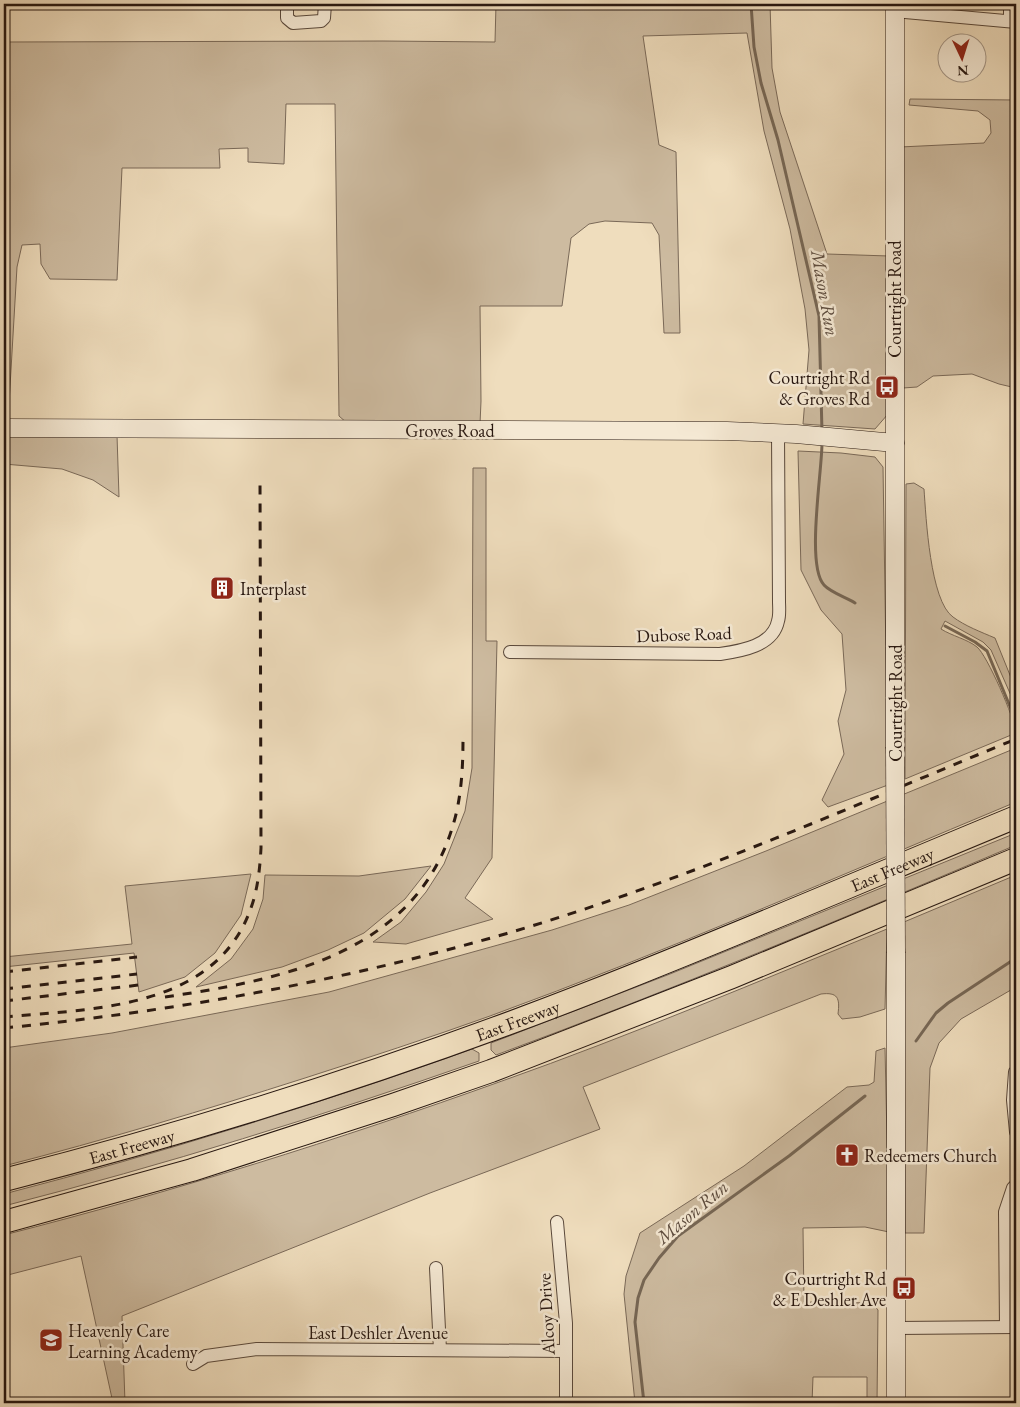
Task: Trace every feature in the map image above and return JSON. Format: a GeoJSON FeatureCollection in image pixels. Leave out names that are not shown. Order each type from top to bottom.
{"type":"FeatureCollection","features":[{"type":"Feature","properties":{"kind":"highway","name":"East Freeway"},"geometry":{"type":"LineString","coordinates":[[4,1180],[70,1163],[250,1110],[477,1034],[603,987],[1016,817]]}},
{"type":"Feature","properties":{"kind":"highway"},"geometry":{"type":"LineString","coordinates":[[4,1222],[192,1170],[491,1071],[732,977],[1016,859]]}},
{"type":"Feature","properties":{"kind":"street"},"geometry":{"type":"LineString","coordinates":[[287,4],[287,18],[293,23],[321,21],[324,18],[325,4]]}},
{"type":"Feature","properties":{"kind":"street"},"geometry":{"type":"LineString","coordinates":[[894,7],[1013,22],[1010,4]]}},
{"type":"Feature","properties":{"kind":"street","name":"Courtright Road"},"geometry":{"type":"LineString","coordinates":[[894,7],[896,1403]]}},
{"type":"Feature","properties":{"kind":"street","name":"Groves Road"},"geometry":{"type":"LineString","coordinates":[[4,428],[699,430],[778,433],[895,443]]}},
{"type":"Feature","properties":{"kind":"street","name":"Dubose Road"},"geometry":{"type":"LineString","coordinates":[[510,652],[720,654],[735,651],[768,639],[778,622],[780,601],[778,433]]}},
{"type":"Feature","properties":{"kind":"street"},"geometry":{"type":"LineString","coordinates":[[1016,1072],[1013,1100],[1016,1132]]}},
{"type":"Feature","properties":{"kind":"street"},"geometry":{"type":"LineString","coordinates":[[896,1328],[1011,1327],[1005,1212],[1013,1188],[1016,1185]]}},
{"type":"Feature","properties":{"kind":"street","name":"Alcoy Drive"},"geometry":{"type":"LineString","coordinates":[[558,1222],[566,1323],[566,1403]]}},
{"type":"Feature","properties":{"kind":"street"},"geometry":{"type":"LineString","coordinates":[[436,1268],[440,1350]]}},
{"type":"Feature","properties":{"kind":"street","name":"East Deshler Avenue"},"geometry":{"type":"LineString","coordinates":[[193,1364],[206,1356],[257,1349],[566,1351]]}},
{"type":"Feature","properties":{"kind":"shaded area"},"geometry":{"type":"Polygon","coordinates":[[[496,4],[770,4],[772,68],[780,112],[827,254],[889,256],[888,414],[875,429],[803,424],[809,350],[805,309],[790,229],[764,131],[747,33],[643,36],[659,145],[676,152],[680,333],[664,333],[659,235],[652,223],[605,221],[589,224],[571,238],[562,306],[480,306],[480,424],[347,423],[339,416],[335,104],[286,104],[284,164],[248,162],[248,148],[219,149],[220,168],[122,168],[117,280],[50,279],[41,264],[40,244],[22,245],[17,267],[8,421],[4,421],[4,42],[495,42],[496,4]]]}},
{"type":"Feature","properties":{"kind":"shaded area"},"geometry":{"type":"Polygon","coordinates":[[[910,99],[1016,100],[1016,309],[1011,310],[1016,388],[972,374],[933,376],[917,387],[903,388],[900,147],[984,143],[991,133],[990,120],[978,111],[909,105],[910,99]]]}},
{"type":"Feature","properties":{"kind":"shaded area"},"geometry":{"type":"Polygon","coordinates":[[[4,435],[117,435],[119,497],[93,480],[62,469],[4,464],[4,435]]]}},
{"type":"Feature","properties":{"kind":"shaded area"},"geometry":{"type":"Polygon","coordinates":[[[798,451],[875,457],[883,467],[888,785],[828,807],[822,800],[844,754],[838,721],[846,690],[842,634],[821,610],[801,570],[798,451]]]}},
{"type":"Feature","properties":{"kind":"shaded area"},"geometry":{"type":"Polygon","coordinates":[[[473,468],[486,468],[486,641],[497,641],[492,858],[465,898],[493,919],[406,944],[373,942],[401,922],[426,892],[444,864],[465,811],[472,768],[473,468]]]}},
{"type":"Feature","properties":{"kind":"shaded area"},"geometry":{"type":"Polygon","coordinates":[[[914,483],[924,489],[934,577],[945,608],[953,617],[973,629],[995,638],[1016,690],[1016,707],[991,650],[983,642],[945,621],[941,629],[973,644],[982,652],[1000,688],[1016,733],[905,779],[906,484],[914,483]]]}},
{"type":"Feature","properties":{"kind":"shaded area"},"geometry":{"type":"Polygon","coordinates":[[[1016,748],[1016,802],[754,912],[557,991],[421,1040],[192,1113],[4,1166],[4,1048],[112,1033],[329,992],[552,930],[629,905],[1016,748]]]}},
{"type":"Feature","properties":{"kind":"shaded area"},"geometry":{"type":"Polygon","coordinates":[[[1016,833],[1016,845],[822,926],[693,979],[496,1055],[491,1050],[491,1043],[670,974],[1016,833]]]}},
{"type":"Feature","properties":{"kind":"shaded area"},"geometry":{"type":"Polygon","coordinates":[[[431,866],[405,899],[364,933],[328,950],[282,967],[196,987],[231,959],[253,929],[263,899],[265,875],[359,876],[431,866]]]}},
{"type":"Feature","properties":{"kind":"shaded area"},"geometry":{"type":"Polygon","coordinates":[[[251,874],[241,915],[215,953],[185,977],[139,992],[134,953],[4,967],[4,957],[132,944],[125,886],[251,874]]]}},
{"type":"Feature","properties":{"kind":"shaded area"},"geometry":{"type":"Polygon","coordinates":[[[1016,875],[1016,987],[961,1019],[939,1043],[930,1068],[924,1233],[905,1233],[904,922],[1016,875]]]}},
{"type":"Feature","properties":{"kind":"shaded area"},"geometry":{"type":"Polygon","coordinates":[[[887,929],[885,1009],[860,1017],[842,1019],[838,1014],[839,1004],[837,997],[831,994],[821,994],[583,1087],[600,1129],[430,1193],[122,1316],[125,1403],[113,1403],[81,1256],[4,1276],[4,1235],[192,1183],[440,1103],[647,1026],[887,929]]]}},
{"type":"Feature","properties":{"kind":"shaded area"},"geometry":{"type":"Polygon","coordinates":[[[885,1048],[889,1232],[865,1227],[803,1228],[804,1302],[872,1303],[878,1310],[877,1403],[867,1402],[867,1377],[813,1377],[812,1403],[635,1403],[624,1294],[626,1276],[640,1233],[744,1166],[847,1087],[869,1085],[874,1082],[876,1051],[885,1048]]]}},
{"type":"Feature","properties":{"kind":"shaded area"},"geometry":{"type":"Polygon","coordinates":[[[472,1049],[479,1053],[479,1061],[302,1120],[183,1157],[4,1206],[4,1194],[240,1127],[472,1049]]]}},
{"type":"Feature","properties":{"kind":"waterway","name":"Mason Run"},"geometry":{"type":"LineString","coordinates":[[751,4],[754,47],[761,83],[778,140],[819,316],[822,432]]}},
{"type":"Feature","properties":{"kind":"waterway","name":"Mason Run"},"geometry":{"type":"LineString","coordinates":[[822,443],[815,539],[819,575],[827,588],[855,603]]}},
{"type":"Feature","properties":{"kind":"waterway","name":"Mason Run"},"geometry":{"type":"LineString","coordinates":[[945,626],[975,642],[987,651],[1016,721]]}},
{"type":"Feature","properties":{"kind":"waterway","name":"Mason Run"},"geometry":{"type":"LineString","coordinates":[[916,1041],[936,1013],[948,1003],[1016,958]]}},
{"type":"Feature","properties":{"kind":"waterway","name":"Mason Run"},"geometry":{"type":"LineString","coordinates":[[644,1403],[635,1322],[638,1298],[644,1280],[659,1258],[678,1236],[789,1156],[865,1096]]}},
{"type":"Feature","properties":{"kind":"railway"},"geometry":{"type":"LineString","coordinates":[[4,1017],[76,1011],[113,1005],[149,997],[182,984],[212,965],[235,939],[252,905],[256,891],[261,848],[260,477]]}},
{"type":"Feature","properties":{"kind":"railway"},"geometry":{"type":"LineString","coordinates":[[165,997],[258,980],[303,967],[345,950],[383,927],[415,897],[440,858],[457,810],[462,774],[463,738]]}},
{"type":"Feature","properties":{"kind":"railway"},"geometry":{"type":"LineString","coordinates":[[4,1028],[131,1013],[256,993],[380,967],[505,934],[635,892],[699,868],[827,818],[1016,739]]}},
{"type":"Feature","properties":{"kind":"railway"},"geometry":{"type":"LineString","coordinates":[[4,972],[137,957]]}},
{"type":"Feature","properties":{"kind":"railway"},"geometry":{"type":"LineString","coordinates":[[4,989],[137,974]]}},
{"type":"Feature","properties":{"kind":"railway"},"geometry":{"type":"LineString","coordinates":[[4,1001],[139,985]]}},
{"type":"Feature","properties":{"kind":"place","name":"Courtright Rd & Groves Rd"},"geometry":{"type":"Point","coordinates":[887,387]}},
{"type":"Feature","properties":{"kind":"place","name":"Interplast"},"geometry":{"type":"Point","coordinates":[222,588]}},
{"type":"Feature","properties":{"kind":"place","name":"Redeemers Church"},"geometry":{"type":"Point","coordinates":[847,1155]}},
{"type":"Feature","properties":{"kind":"place","name":"Courtright Rd & E Deshler Ave"},"geometry":{"type":"Point","coordinates":[904,1288]}},
{"type":"Feature","properties":{"kind":"place","name":"Heavenly Care Learning Academy"},"geometry":{"type":"Point","coordinates":[51,1340]}}]}
